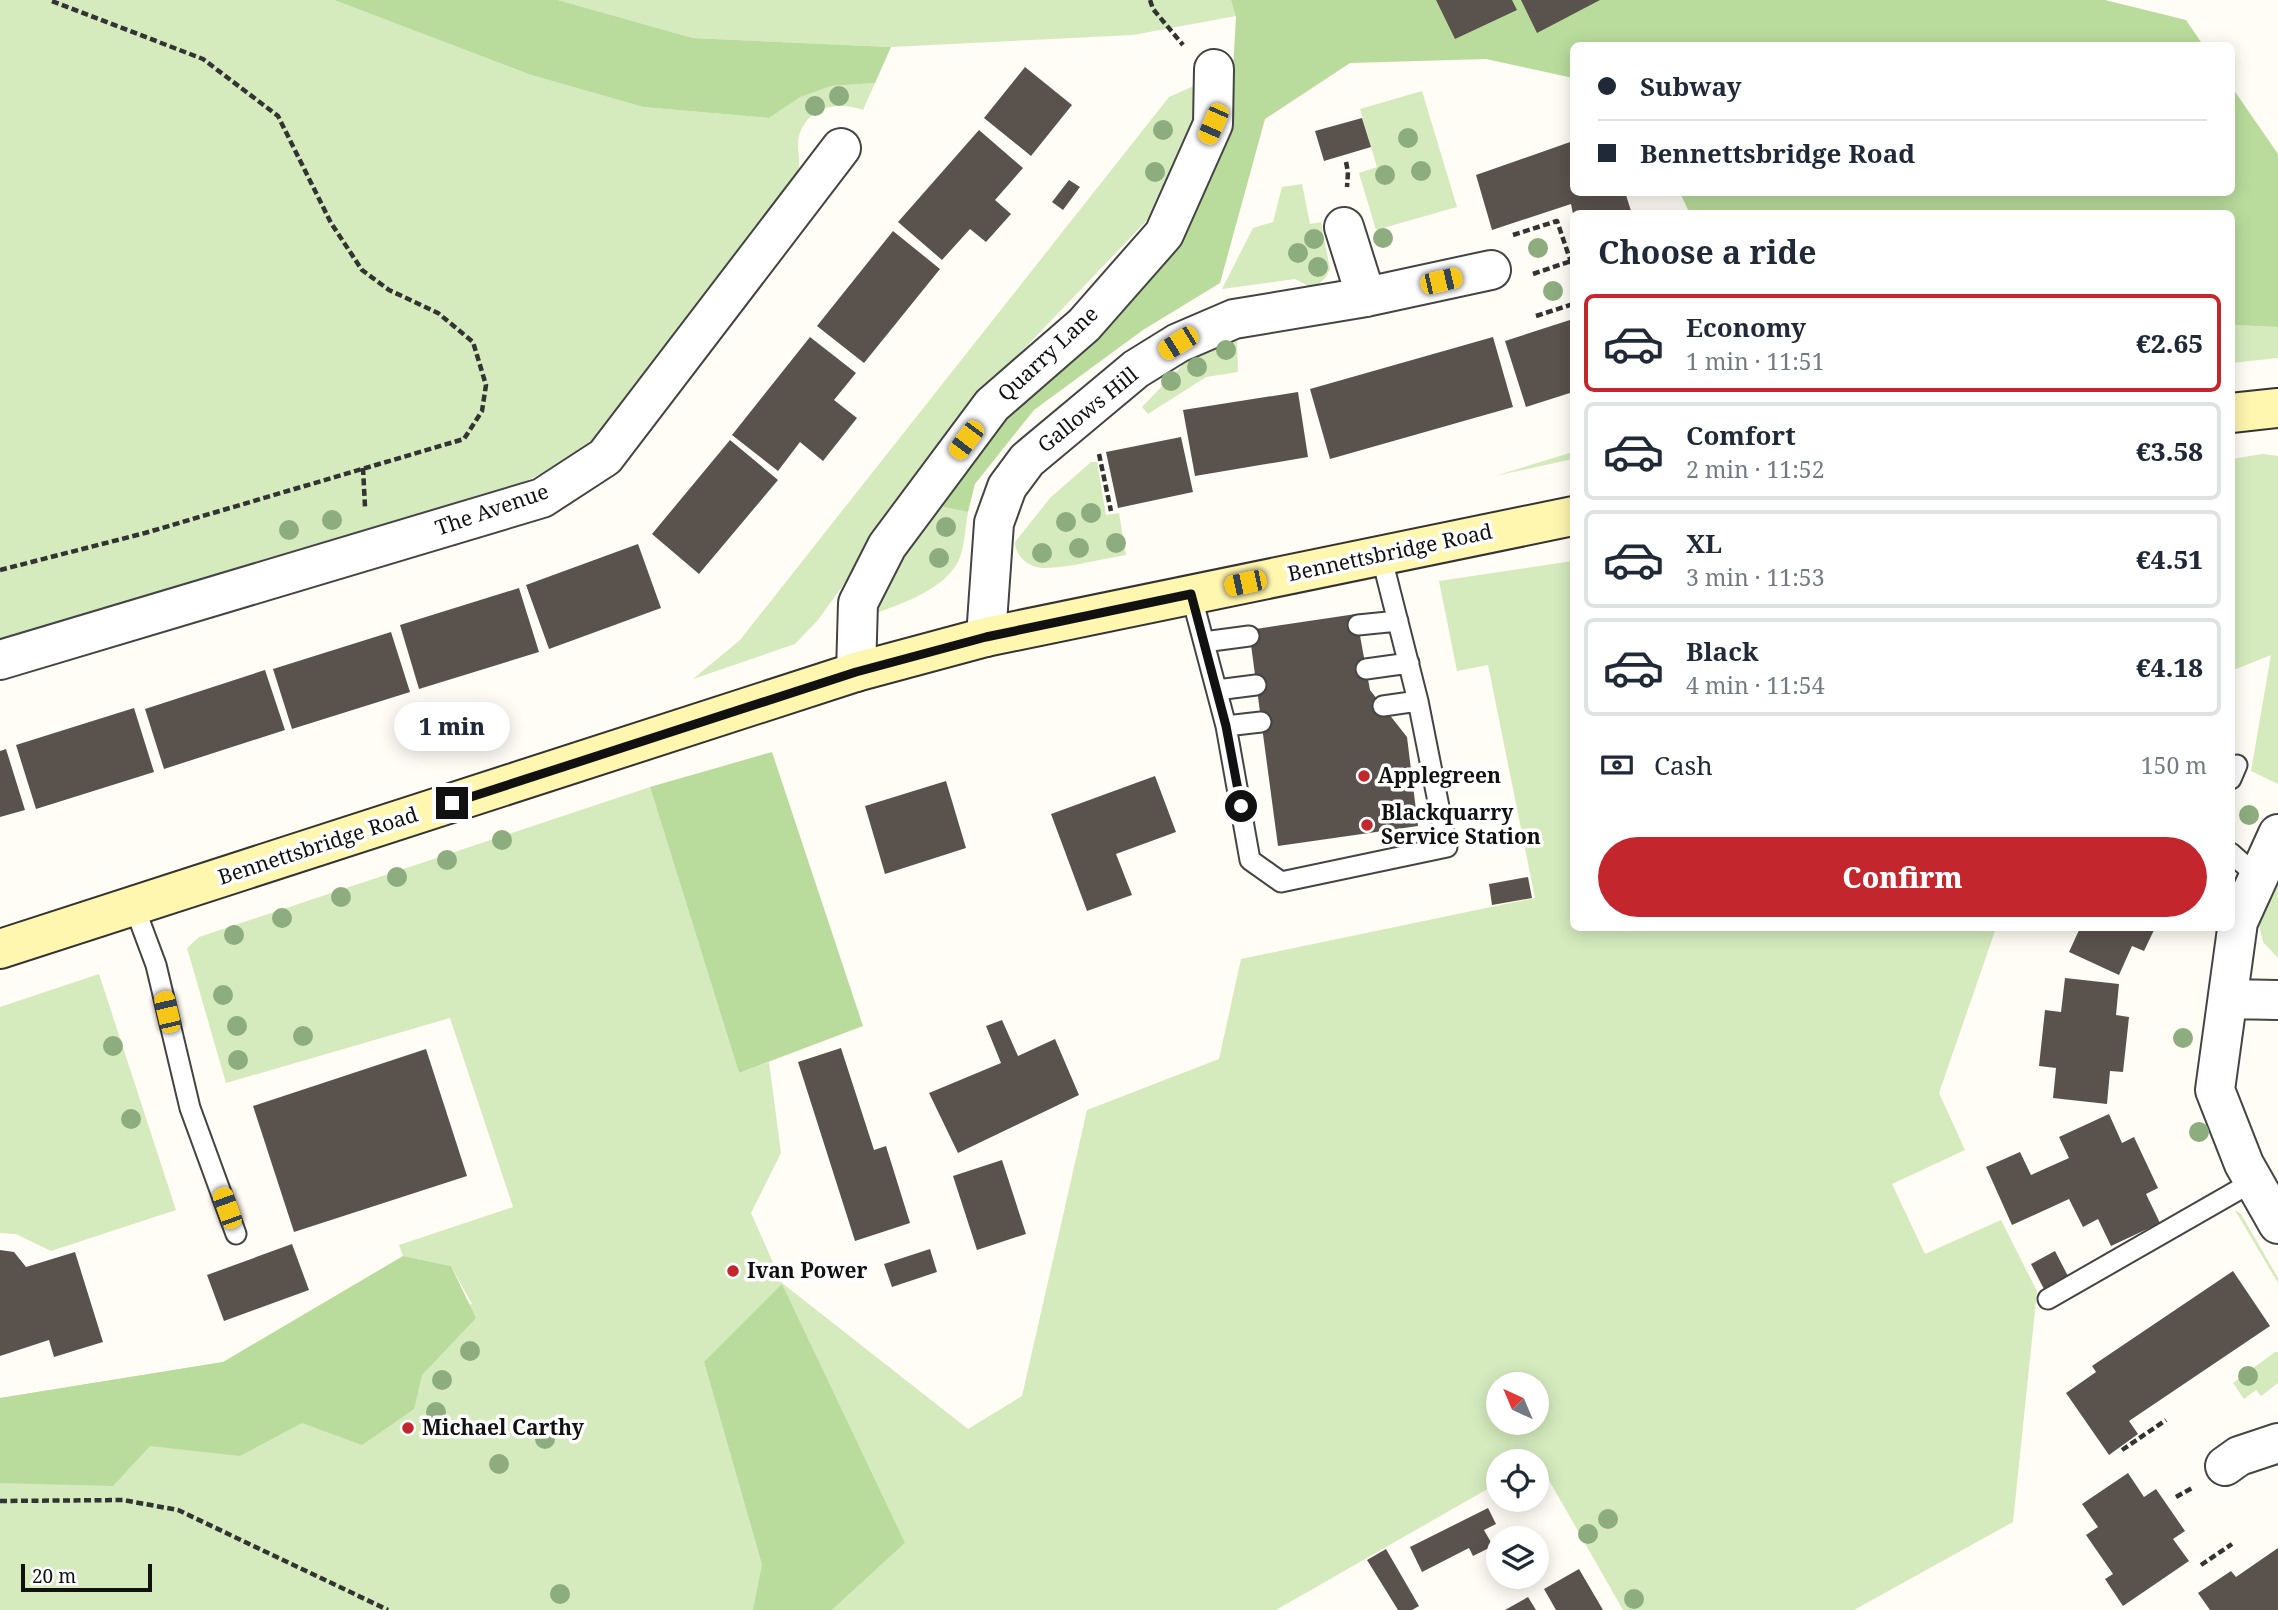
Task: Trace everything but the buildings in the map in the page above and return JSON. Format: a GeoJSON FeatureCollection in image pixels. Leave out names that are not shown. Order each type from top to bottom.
{"type":"FeatureCollection","features":[{"type":"Feature","properties":{"kind":"main road"},"geometry":{"type":"LineString","coordinates":[[2235,413],[2278,408]]}},
{"type":"Feature","properties":{"kind":"main road","name":"Bennettsbridge Road"},"geometry":{"type":"LineString","coordinates":[[0,949],[856,672],[986,637],[1570,517]]}},
{"type":"Feature","properties":{"kind":"street","name":"Quarry Lane"},"geometry":{"type":"LineString","coordinates":[[856,672],[858,603],[887,546],[992,405],[1084,325],[1164,234],[1213,124],[1214,69]]}},
{"type":"Feature","properties":{"kind":"street","name":"The Avenue"},"geometry":{"type":"LineString","coordinates":[[0,660],[542,498],[605,457],[841,148]]}},
{"type":"Feature","properties":{"kind":"street"},"geometry":{"type":"LineString","coordinates":[[1344,226],[1366,297]]}},
{"type":"Feature","properties":{"kind":"street","name":"Gallows Hill"},"geometry":{"type":"LineString","coordinates":[[986,637],[994,523],[1007,487],[1027,460],[1136,369],[1178,343],[1234,319],[1366,297],[1506,261]]}},
{"type":"Feature","properties":{"kind":"street"},"geometry":{"type":"LineString","coordinates":[[2278,834],[2245,865],[2215,1090],[2244,1164],[2278,1224]]}},
{"type":"Feature","properties":{"kind":"street"},"geometry":{"type":"LineString","coordinates":[[2228,999],[2278,1000]]}},
{"type":"Feature","properties":{"kind":"street"},"geometry":{"type":"LineString","coordinates":[[2225,1466],[2239,1456],[2278,1443]]}},
{"type":"Feature","properties":{"kind":"lane"},"geometry":{"type":"LineString","coordinates":[[1191,594],[1226,726],[1250,860],[1281,882],[1447,847],[1419,701],[1381,555]]}},
{"type":"Feature","properties":{"kind":"lane"},"geometry":{"type":"LineString","coordinates":[[1358,625],[1398,621]]}},
{"type":"Feature","properties":{"kind":"lane"},"geometry":{"type":"LineString","coordinates":[[1203,642],[1249,636]]}},
{"type":"Feature","properties":{"kind":"lane"},"geometry":{"type":"LineString","coordinates":[[1366,669],[1409,663]]}},
{"type":"Feature","properties":{"kind":"lane"},"geometry":{"type":"LineString","coordinates":[[1217,690],[1256,685]]}},
{"type":"Feature","properties":{"kind":"lane"},"geometry":{"type":"LineString","coordinates":[[1383,706],[1419,701]]}},
{"type":"Feature","properties":{"kind":"lane"},"geometry":{"type":"LineString","coordinates":[[1226,726],[1261,722]]}},
{"type":"Feature","properties":{"kind":"lane"},"geometry":{"type":"LineString","coordinates":[[134,906],[156,965],[190,1108],[236,1234]]}},
{"type":"Feature","properties":{"kind":"lane"},"geometry":{"type":"LineString","coordinates":[[2048,1299],[2254,1181]]}},
{"type":"Feature","properties":{"kind":"path"},"geometry":{"type":"LineString","coordinates":[[0,570],[145,533],[464,439],[482,411],[486,385],[473,342],[438,313],[389,290],[362,270],[331,223],[278,116],[202,59],[49,0]]}},
{"type":"Feature","properties":{"kind":"path"},"geometry":{"type":"LineString","coordinates":[[1150,0],[1153,9]]}},
{"type":"Feature","properties":{"kind":"path"},"geometry":{"type":"LineString","coordinates":[[1346,162],[1348,172]]}},
{"type":"Feature","properties":{"kind":"path"},"geometry":{"type":"LineString","coordinates":[[1506,261],[1558,220],[1570,258]]}},
{"type":"Feature","properties":{"kind":"path"},"geometry":{"type":"LineString","coordinates":[[1506,261],[1570,261]]}},
{"type":"Feature","properties":{"kind":"path"},"geometry":{"type":"LineString","coordinates":[[1536,316],[1570,305]]}},
{"type":"Feature","properties":{"kind":"path"},"geometry":{"type":"LineString","coordinates":[[1099,453],[1111,511]]}},
{"type":"Feature","properties":{"kind":"path"},"geometry":{"type":"LineString","coordinates":[[2122,1450],[2166,1420]]}},
{"type":"Feature","properties":{"kind":"path"},"geometry":{"type":"LineString","coordinates":[[2176,1497],[2184,1493]]}},
{"type":"Feature","properties":{"kind":"path"},"geometry":{"type":"LineString","coordinates":[[0,1500],[123,1500],[178,1510],[378,1608],[388,1610]]}},
{"type":"Feature","properties":{"kind":"path"},"geometry":{"type":"LineString","coordinates":[[2201,1565],[2232,1544]]}},
{"type":"Feature","properties":{"kind":"green space"},"geometry":{"type":"Polygon","coordinates":[[[0,0],[334,0],[531,75],[643,107],[769,118],[800,96],[831,86],[875,83],[863,110],[834,106],[809,118],[799,136],[799,167],[790,190],[584,451],[519,485],[0,642],[0,0]]]}},
{"type":"Feature","properties":{"kind":"green space"},"geometry":{"type":"Polygon","coordinates":[[[334,0],[558,0],[693,38],[891,47],[875,83],[831,86],[800,97],[769,118],[643,107],[531,75],[334,0]]]}},
{"type":"Feature","properties":{"kind":"green space"},"geometry":{"type":"Polygon","coordinates":[[[558,0],[1231,0],[1236,16],[1133,35],[891,47],[693,38],[558,0]]]}},
{"type":"Feature","properties":{"kind":"green space"},"geometry":{"type":"Polygon","coordinates":[[[1231,0],[2105,0],[2186,20],[2201,42],[1570,42],[1570,77],[1486,59],[1350,63],[1265,119],[1220,283],[1143,330],[1034,410],[975,484],[968,512],[944,507],[929,496],[1002,405],[1093,332],[1230,119],[1236,17],[1231,0]]]}},
{"type":"Feature","properties":{"kind":"green space"},"geometry":{"type":"Polygon","coordinates":[[[1194,86],[1203,123],[1173,193],[980,395],[818,620],[795,644],[693,679],[740,640],[1169,97],[1194,86]]]}},
{"type":"Feature","properties":{"kind":"green space"},"geometry":{"type":"Polygon","coordinates":[[[1422,91],[1457,207],[1376,230],[1359,173],[1377,167],[1360,109],[1422,91]]]}},
{"type":"Feature","properties":{"kind":"green space"},"geometry":{"type":"Polygon","coordinates":[[[2235,92],[2278,154],[2278,327],[2235,325],[2235,210],[1688,210],[1681,196],[2235,196],[2235,92]]]}},
{"type":"Feature","properties":{"kind":"green space"},"geometry":{"type":"Polygon","coordinates":[[[1302,184],[1310,224],[1321,222],[1330,269],[1326,277],[1314,289],[1295,279],[1222,289],[1253,228],[1273,222],[1282,187],[1302,184]]]}},
{"type":"Feature","properties":{"kind":"green space"},"geometry":{"type":"Polygon","coordinates":[[[2235,325],[2278,327],[2278,358],[2235,363],[2235,325]]]}},
{"type":"Feature","properties":{"kind":"green space"},"geometry":{"type":"Polygon","coordinates":[[[1237,341],[1238,372],[1206,377],[1148,414],[1142,407],[1195,352],[1215,343],[1237,341]]]}},
{"type":"Feature","properties":{"kind":"green space"},"geometry":{"type":"Polygon","coordinates":[[[1570,453],[1570,460],[1495,476],[1570,453]]]}},
{"type":"Feature","properties":{"kind":"green space"},"geometry":{"type":"Polygon","coordinates":[[[2263,454],[2278,456],[2278,784],[2251,771],[2271,655],[2235,669],[2235,458],[2263,454]]]}},
{"type":"Feature","properties":{"kind":"green space"},"geometry":{"type":"Polygon","coordinates":[[[1091,462],[1097,462],[1106,515],[1119,513],[1126,555],[1054,568],[1039,568],[1029,564],[1020,557],[1015,542],[1050,498],[1091,462]]]}},
{"type":"Feature","properties":{"kind":"green space"},"geometry":{"type":"Polygon","coordinates":[[[929,496],[944,507],[968,512],[958,562],[950,573],[929,590],[864,618],[929,496]]]}},
{"type":"Feature","properties":{"kind":"green space"},"geometry":{"type":"Polygon","coordinates":[[[1570,561],[1570,931],[1995,931],[1939,1093],[1965,1150],[1892,1184],[1925,1254],[2001,1220],[2037,1291],[2013,1522],[1854,1610],[1623,1610],[1549,1480],[1549,1449],[1486,1449],[1486,1490],[1276,1610],[832,1610],[905,1543],[704,1362],[762,1565],[768,1610],[0,1610],[0,1398],[223,1362],[472,1304],[451,1266],[403,1256],[399,1245],[513,1207],[450,1018],[226,1083],[187,948],[199,937],[650,787],[739,1073],[769,1062],[781,1153],[751,1213],[782,1283],[968,1429],[1022,1396],[1087,1110],[1219,1059],[1241,959],[1535,898],[1488,665],[1457,671],[1439,581],[1570,561]]]}},
{"type":"Feature","properties":{"kind":"green space"},"geometry":{"type":"Polygon","coordinates":[[[772,752],[863,1026],[739,1073],[650,787],[772,752]]]}},
{"type":"Feature","properties":{"kind":"green space"},"geometry":{"type":"Polygon","coordinates":[[[2278,881],[2278,958],[2263,942],[2258,921],[2278,881]]]}},
{"type":"Feature","properties":{"kind":"green space"},"geometry":{"type":"Polygon","coordinates":[[[99,974],[176,1210],[51,1251],[16,1234],[0,1233],[0,1007],[99,974]]]}},
{"type":"Feature","properties":{"kind":"green space"},"geometry":{"type":"Polygon","coordinates":[[[2235,1210],[2241,1214],[2278,1278],[2278,1283],[2235,1210]]]}},
{"type":"Feature","properties":{"kind":"green space"},"geometry":{"type":"Polygon","coordinates":[[[403,1256],[451,1266],[476,1318],[422,1375],[414,1409],[362,1445],[302,1423],[240,1456],[150,1446],[113,1486],[0,1483],[0,1398],[223,1362],[403,1256]]]}},
{"type":"Feature","properties":{"kind":"green space"},"geometry":{"type":"Polygon","coordinates":[[[782,1284],[905,1543],[832,1610],[753,1610],[762,1565],[704,1362],[782,1284]]]}},
{"type":"Feature","properties":{"kind":"green space"},"geometry":{"type":"Polygon","coordinates":[[[2278,1352],[2278,1383],[2261,1396],[2256,1390],[2244,1399],[2233,1383],[2278,1352]]]}},
{"type":"Feature","properties":{"kind":"place","name":"Applegreen"},"geometry":{"type":"Point","coordinates":[1364,776]}},
{"type":"Feature","properties":{"kind":"place","name":"Blackquarry Service Station"},"geometry":{"type":"Point","coordinates":[1367,825]}},
{"type":"Feature","properties":{"kind":"place","name":"Ivan Power"},"geometry":{"type":"Point","coordinates":[733,1271]}},
{"type":"Feature","properties":{"kind":"place","name":"Michael Carthy"},"geometry":{"type":"Point","coordinates":[408,1428]}},
{"type":"Feature","properties":{"kind":"route"},"geometry":{"type":"LineString","coordinates":[[452,803],[856,672],[986,637],[1191,594],[1226,726],[1241,806]]}}]}
